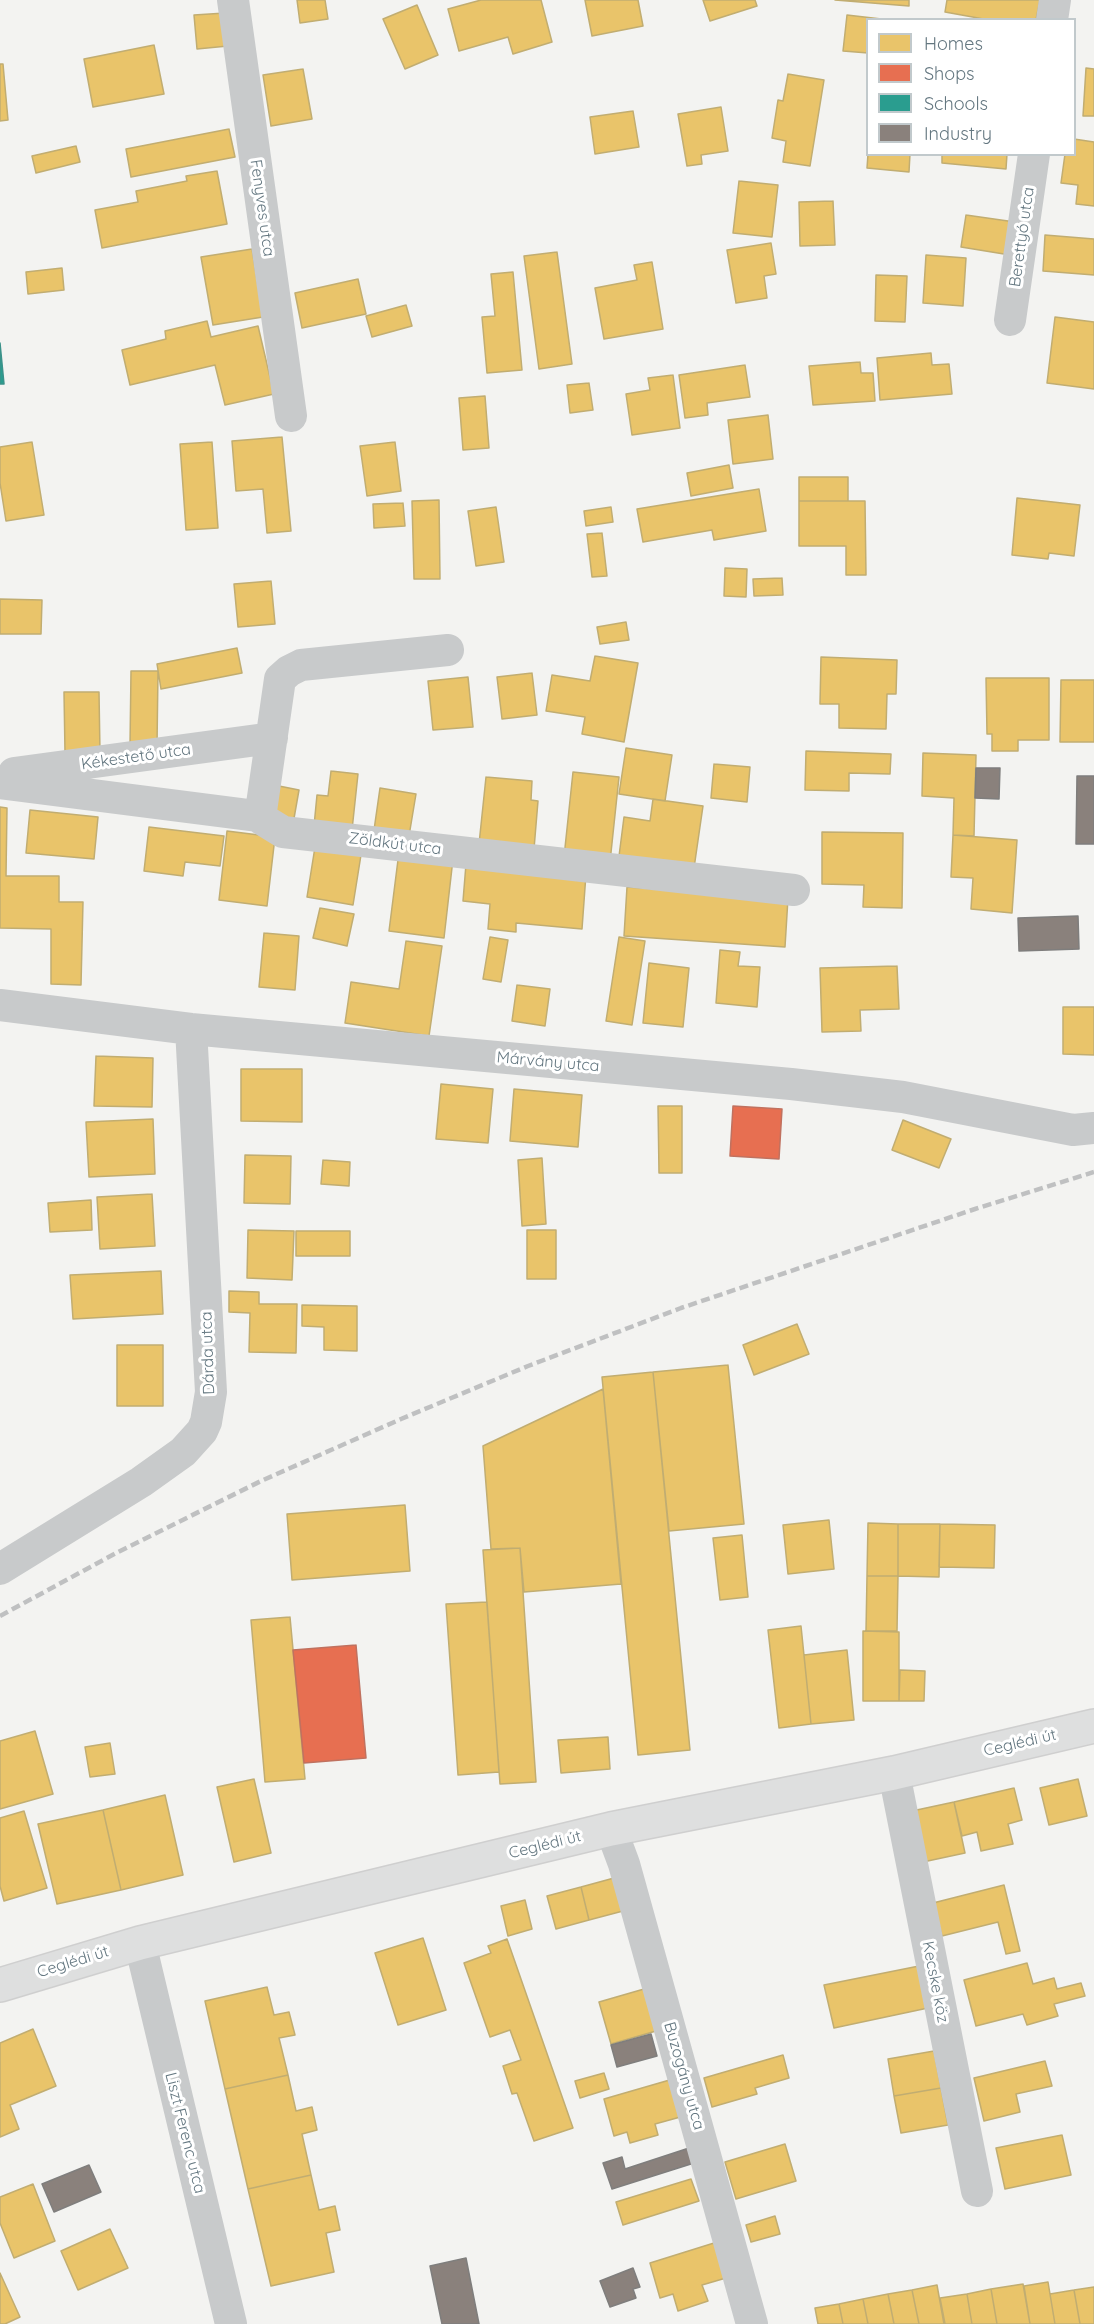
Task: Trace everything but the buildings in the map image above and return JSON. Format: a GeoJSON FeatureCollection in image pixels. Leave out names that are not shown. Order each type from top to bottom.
{"type":"FeatureCollection","features":[{"type":"Feature","properties":{"kind":"main road","name":"Ceglédi út"},"geometry":{"type":"LineString","coordinates":[[0,1985],[140,1943],[611,1829],[894,1773],[1094,1726]]}},
{"type":"Feature","properties":{"kind":"street","name":"Fenyves utca"},"geometry":{"type":"LineString","coordinates":[[233,0],[291,416]]}},
{"type":"Feature","properties":{"kind":"street"},"geometry":{"type":"LineString","coordinates":[[1052,18],[1055,0]]}},
{"type":"Feature","properties":{"kind":"street","name":"Berettyó utca"},"geometry":{"type":"LineString","coordinates":[[1010,320],[1034,156]]}},
{"type":"Feature","properties":{"kind":"street"},"geometry":{"type":"LineString","coordinates":[[260,818],[280,679],[289,671],[301,666],[448,650]]}},
{"type":"Feature","properties":{"kind":"street","name":"Kékestető utca"},"geometry":{"type":"LineString","coordinates":[[0,775],[272,738]]}},
{"type":"Feature","properties":{"kind":"street","name":"Zöldkút utca"},"geometry":{"type":"LineString","coordinates":[[0,783],[260,818],[283,832],[794,890]]}},
{"type":"Feature","properties":{"kind":"street","name":"Márvány utca"},"geometry":{"type":"LineString","coordinates":[[0,1005],[190,1029],[791,1084],[903,1097],[1072,1130],[1094,1128]]}},
{"type":"Feature","properties":{"kind":"street","name":"Dárda utca"},"geometry":{"type":"LineString","coordinates":[[0,1569],[141,1482],[183,1452],[202,1431],[206,1422],[211,1392],[190,1029]]}},
{"type":"Feature","properties":{"kind":"street","name":"Kecske köz"},"geometry":{"type":"LineString","coordinates":[[894,1773],[977,2191]]}},
{"type":"Feature","properties":{"kind":"street","name":"Buzogány utca"},"geometry":{"type":"LineString","coordinates":[[611,1829],[624,1864],[752,2324]]}},
{"type":"Feature","properties":{"kind":"street","name":"Liszt Ferenc utca"},"geometry":{"type":"LineString","coordinates":[[140,1943],[231,2324]]}},
{"type":"Feature","properties":{"kind":"railway"},"geometry":{"type":"LineString","coordinates":[[0,1616],[118,1552],[261,1481],[528,1366],[681,1308],[975,1209],[1094,1172]]}}]}
